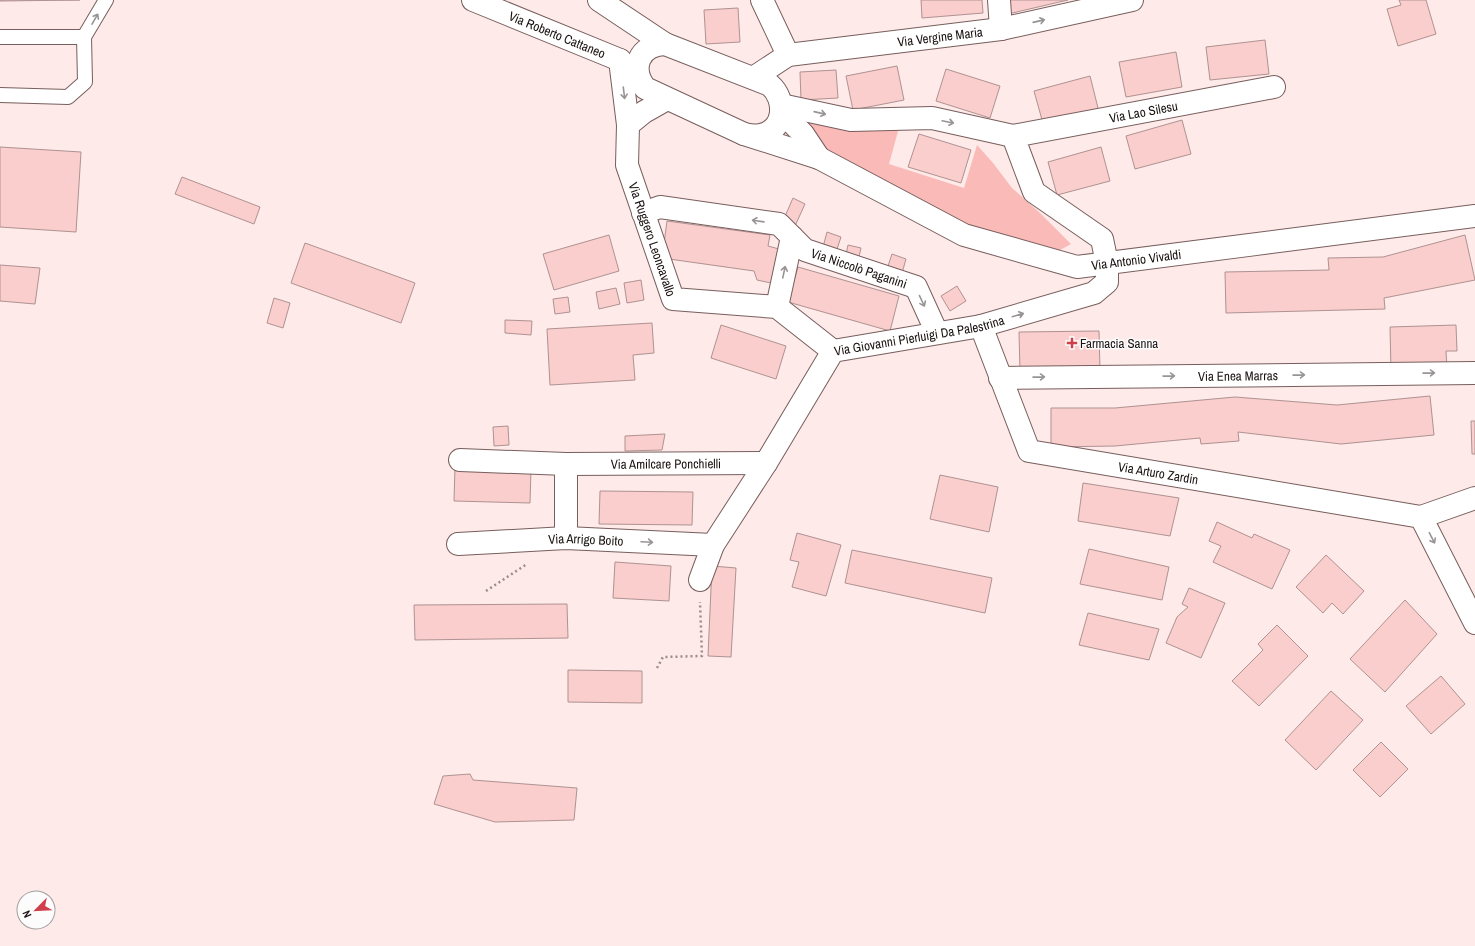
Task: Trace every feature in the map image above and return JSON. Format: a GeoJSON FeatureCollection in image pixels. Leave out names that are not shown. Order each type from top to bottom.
{"type":"FeatureCollection","features":[{"type":"Feature","properties":{"kind":"street","name":"Via Roberto Cattaneo"},"geometry":{"type":"LineString","coordinates":[[473,0],[620,60]]}},
{"type":"Feature","properties":{"kind":"street","name":"Via Antonio Vivaldi"},"geometry":{"type":"LineString","coordinates":[[599,0],[665,44],[764,82],[774,89],[778,93],[781,108],[803,134],[819,158]]}},
{"type":"Feature","properties":{"kind":"street"},"geometry":{"type":"LineString","coordinates":[[762,0],[788,55]]}},
{"type":"Feature","properties":{"kind":"street"},"geometry":{"type":"LineString","coordinates":[[999,0],[1001,29]]}},
{"type":"Feature","properties":{"kind":"street","name":"Via Vergine Maria"},"geometry":{"type":"LineString","coordinates":[[752,78],[788,55],[1001,29],[1132,0]]}},
{"type":"Feature","properties":{"kind":"street"},"geometry":{"type":"LineString","coordinates":[[645,88],[638,75],[637,68],[639,59],[651,46],[665,44]]}},
{"type":"Feature","properties":{"kind":"street"},"geometry":{"type":"LineString","coordinates":[[643,53],[620,60],[645,88]]}},
{"type":"Feature","properties":{"kind":"street","name":"Via Ruggero Leoncavallo"},"geometry":{"type":"LineString","coordinates":[[620,60],[628,125],[627,165],[673,299],[777,307]]}},
{"type":"Feature","properties":{"kind":"street","name":"Via Lao Silesu"},"geometry":{"type":"LineString","coordinates":[[781,108],[850,120],[932,118],[1014,136],[1274,87]]}},
{"type":"Feature","properties":{"kind":"street","name":"Via Antonio Vivaldi"},"geometry":{"type":"LineString","coordinates":[[645,88],[744,134],[819,158],[964,235],[1076,267],[1475,216]]}},
{"type":"Feature","properties":{"kind":"street"},"geometry":{"type":"LineString","coordinates":[[628,125],[644,112],[667,99]]}},
{"type":"Feature","properties":{"kind":"street"},"geometry":{"type":"LineString","coordinates":[[744,134],[760,135],[770,130],[778,122],[781,108]]}},
{"type":"Feature","properties":{"kind":"street"},"geometry":{"type":"LineString","coordinates":[[1014,136],[1034,192],[1102,239],[1107,263]]}},
{"type":"Feature","properties":{"kind":"street","name":"Via Niccolò Paganini"},"geometry":{"type":"LineString","coordinates":[[643,213],[660,207],[779,224],[805,250],[916,287],[937,333]]}},
{"type":"Feature","properties":{"kind":"street"},"geometry":{"type":"LineString","coordinates":[[792,237],[777,307],[833,351]]}},
{"type":"Feature","properties":{"kind":"street","name":"Via Giovanni Pierluigi Da Palestrina"},"geometry":{"type":"LineString","coordinates":[[766,463],[833,351],[980,326],[1094,293],[1107,282],[1107,263]]}},
{"type":"Feature","properties":{"kind":"street","name":"Via Arturo Zardin"},"geometry":{"type":"LineString","coordinates":[[980,326],[1029,451],[1421,517],[1475,498]]}},
{"type":"Feature","properties":{"kind":"street","name":"Via Enea Marras"},"geometry":{"type":"LineString","coordinates":[[1000,378],[1475,373]]}},
{"type":"Feature","properties":{"kind":"street","name":"Via Amilcare Ponchielli"},"geometry":{"type":"LineString","coordinates":[[460,460],[566,464],[766,463]]}},
{"type":"Feature","properties":{"kind":"street"},"geometry":{"type":"LineString","coordinates":[[700,580],[713,545],[766,463]]}},
{"type":"Feature","properties":{"kind":"street"},"geometry":{"type":"LineString","coordinates":[[566,464],[566,538]]}},
{"type":"Feature","properties":{"kind":"street"},"geometry":{"type":"LineString","coordinates":[[1421,517],[1475,623]]}},
{"type":"Feature","properties":{"kind":"street","name":"Via Arrigo Boito"},"geometry":{"type":"LineString","coordinates":[[458,544],[566,538],[713,545]]}},
{"type":"Feature","properties":{"kind":"lane"},"geometry":{"type":"LineString","coordinates":[[0,94],[68,97],[85,82],[84,38],[106,0]]}},
{"type":"Feature","properties":{"kind":"lane"},"geometry":{"type":"LineString","coordinates":[[0,37],[84,38]]}},
{"type":"Feature","properties":{"kind":"path"},"geometry":{"type":"LineString","coordinates":[[657,668],[663,657],[702,656],[700,580]]}},
{"type":"Feature","properties":{"kind":"shaded area"},"geometry":{"type":"Polygon","coordinates":[[[802,118],[900,124],[889,164],[964,188],[977,145],[1012,188],[1071,244],[1051,255],[966,229],[835,161],[802,118]]]}},
{"type":"Feature","properties":{"kind":"building"},"geometry":{"type":"Polygon","coordinates":[[[0,0],[80,0],[0,1],[0,0]]]}},
{"type":"Feature","properties":{"kind":"building"},"geometry":{"type":"Polygon","coordinates":[[[921,0],[982,0],[983,13],[922,18],[921,0]]]}},
{"type":"Feature","properties":{"kind":"building"},"geometry":{"type":"Polygon","coordinates":[[[1005,0],[1068,0],[1008,14],[1005,0]]]}},
{"type":"Feature","properties":{"kind":"building"},"geometry":{"type":"Polygon","coordinates":[[[1399,0],[1426,0],[1436,34],[1398,46],[1387,9],[1401,5],[1399,0]]]}},
{"type":"Feature","properties":{"kind":"building"},"geometry":{"type":"Polygon","coordinates":[[[738,8],[740,42],[706,44],[704,10],[738,8]]]}},
{"type":"Feature","properties":{"kind":"building"},"geometry":{"type":"Polygon","coordinates":[[[1265,40],[1269,74],[1210,80],[1206,47],[1265,40]]]}},
{"type":"Feature","properties":{"kind":"building"},"geometry":{"type":"Polygon","coordinates":[[[1176,52],[1182,87],[1126,97],[1119,62],[1176,52]]]}},
{"type":"Feature","properties":{"kind":"building"},"geometry":{"type":"Polygon","coordinates":[[[897,66],[904,100],[853,110],[846,76],[897,66]]]}},
{"type":"Feature","properties":{"kind":"building"},"geometry":{"type":"Polygon","coordinates":[[[946,69],[1000,86],[990,118],[936,101],[946,69]]]}},
{"type":"Feature","properties":{"kind":"building"},"geometry":{"type":"Polygon","coordinates":[[[836,70],[838,98],[801,100],[800,72],[836,70]]]}},
{"type":"Feature","properties":{"kind":"building"},"geometry":{"type":"Polygon","coordinates":[[[1090,76],[1099,112],[1044,127],[1034,91],[1090,76]]]}},
{"type":"Feature","properties":{"kind":"building"},"geometry":{"type":"Polygon","coordinates":[[[1182,120],[1191,154],[1135,169],[1126,136],[1182,120]]]}},
{"type":"Feature","properties":{"kind":"building"},"geometry":{"type":"Polygon","coordinates":[[[919,134],[971,150],[961,183],[908,167],[919,134]]]}},
{"type":"Feature","properties":{"kind":"building"},"geometry":{"type":"Polygon","coordinates":[[[0,147],[81,152],[76,232],[0,227],[0,147]]]}},
{"type":"Feature","properties":{"kind":"building"},"geometry":{"type":"Polygon","coordinates":[[[1101,147],[1110,181],[1057,195],[1048,162],[1101,147]]]}},
{"type":"Feature","properties":{"kind":"building"},"geometry":{"type":"Polygon","coordinates":[[[182,177],[260,207],[254,224],[175,194],[182,177]]]}},
{"type":"Feature","properties":{"kind":"building"},"geometry":{"type":"Polygon","coordinates":[[[793,198],[805,204],[795,226],[783,221],[793,198]]]}},
{"type":"Feature","properties":{"kind":"building"},"geometry":{"type":"Polygon","coordinates":[[[667,221],[770,235],[768,246],[779,249],[771,283],[757,280],[754,271],[662,258],[667,221]]]}},
{"type":"Feature","properties":{"kind":"building"},"geometry":{"type":"Polygon","coordinates":[[[827,232],[841,237],[836,252],[823,247],[827,232]]]}},
{"type":"Feature","properties":{"kind":"building"},"geometry":{"type":"Polygon","coordinates":[[[609,235],[619,271],[554,290],[543,254],[609,235]]]}},
{"type":"Feature","properties":{"kind":"building"},"geometry":{"type":"Polygon","coordinates":[[[1465,235],[1475,280],[1384,298],[1385,309],[1226,313],[1225,272],[1329,270],[1328,258],[1383,257],[1465,235]]]}},
{"type":"Feature","properties":{"kind":"building"},"geometry":{"type":"Polygon","coordinates":[[[305,243],[415,283],[401,323],[291,283],[305,243]]]}},
{"type":"Feature","properties":{"kind":"building"},"geometry":{"type":"Polygon","coordinates":[[[848,245],[861,248],[858,261],[845,259],[848,245]]]}},
{"type":"Feature","properties":{"kind":"building"},"geometry":{"type":"Polygon","coordinates":[[[892,254],[906,259],[902,273],[887,269],[892,254]]]}},
{"type":"Feature","properties":{"kind":"building"},"geometry":{"type":"Polygon","coordinates":[[[0,265],[40,268],[35,304],[0,301],[0,265]]]}},
{"type":"Feature","properties":{"kind":"building"},"geometry":{"type":"Polygon","coordinates":[[[798,267],[899,296],[890,331],[788,302],[798,267]]]}},
{"type":"Feature","properties":{"kind":"building"},"geometry":{"type":"Polygon","coordinates":[[[641,280],[644,300],[627,303],[624,283],[641,280]]]}},
{"type":"Feature","properties":{"kind":"building"},"geometry":{"type":"Polygon","coordinates":[[[957,286],[966,301],[950,311],[941,296],[957,286]]]}},
{"type":"Feature","properties":{"kind":"building"},"geometry":{"type":"Polygon","coordinates":[[[616,288],[620,304],[599,309],[596,292],[616,288]]]}},
{"type":"Feature","properties":{"kind":"building"},"geometry":{"type":"Polygon","coordinates":[[[568,297],[570,312],[555,314],[553,299],[568,297]]]}},
{"type":"Feature","properties":{"kind":"building"},"geometry":{"type":"Polygon","coordinates":[[[274,298],[290,303],[283,328],[267,323],[274,298]]]}},
{"type":"Feature","properties":{"kind":"building"},"geometry":{"type":"Polygon","coordinates":[[[505,320],[532,321],[531,335],[505,333],[505,320]]]}},
{"type":"Feature","properties":{"kind":"building"},"geometry":{"type":"Polygon","coordinates":[[[652,323],[654,353],[633,355],[635,380],[550,385],[547,329],[652,323]]]}},
{"type":"Feature","properties":{"kind":"building"},"geometry":{"type":"Polygon","coordinates":[[[721,325],[786,346],[776,379],[711,358],[721,325]]]}},
{"type":"Feature","properties":{"kind":"building"},"geometry":{"type":"Polygon","coordinates":[[[1456,325],[1457,351],[1446,351],[1447,368],[1391,371],[1390,327],[1456,325]]]}},
{"type":"Feature","properties":{"kind":"building"},"geometry":{"type":"Polygon","coordinates":[[[1099,331],[1100,371],[1020,372],[1019,332],[1099,331]]]}},
{"type":"Feature","properties":{"kind":"building"},"geometry":{"type":"Polygon","coordinates":[[[1430,396],[1434,435],[1341,444],[1238,432],[1239,441],[1201,444],[1200,438],[1115,446],[1051,447],[1051,408],[1115,408],[1235,397],[1337,405],[1430,396]]]}},
{"type":"Feature","properties":{"kind":"building"},"geometry":{"type":"Polygon","coordinates":[[[1471,421],[1475,421],[1475,454],[1472,454],[1471,421]]]}},
{"type":"Feature","properties":{"kind":"building"},"geometry":{"type":"Polygon","coordinates":[[[508,426],[509,445],[494,446],[493,427],[508,426]]]}},
{"type":"Feature","properties":{"kind":"building"},"geometry":{"type":"Polygon","coordinates":[[[665,434],[662,450],[625,451],[625,436],[665,434]]]}},
{"type":"Feature","properties":{"kind":"building"},"geometry":{"type":"Polygon","coordinates":[[[455,467],[531,469],[530,503],[454,501],[455,467]]]}},
{"type":"Feature","properties":{"kind":"building"},"geometry":{"type":"Polygon","coordinates":[[[940,475],[998,487],[989,532],[930,519],[940,475]]]}},
{"type":"Feature","properties":{"kind":"building"},"geometry":{"type":"Polygon","coordinates":[[[1083,483],[1179,498],[1170,536],[1078,521],[1083,483]]]}},
{"type":"Feature","properties":{"kind":"building"},"geometry":{"type":"Polygon","coordinates":[[[600,491],[693,492],[692,525],[599,524],[600,491]]]}},
{"type":"Feature","properties":{"kind":"building"},"geometry":{"type":"Polygon","coordinates":[[[1217,522],[1252,538],[1254,534],[1290,550],[1272,589],[1213,562],[1221,546],[1209,541],[1217,522]]]}},
{"type":"Feature","properties":{"kind":"building"},"geometry":{"type":"Polygon","coordinates":[[[797,533],[841,545],[826,596],[792,587],[799,562],[790,560],[797,533]]]}},
{"type":"Feature","properties":{"kind":"building"},"geometry":{"type":"Polygon","coordinates":[[[1089,549],[1169,567],[1162,600],[1080,584],[1089,549]]]}},
{"type":"Feature","properties":{"kind":"building"},"geometry":{"type":"Polygon","coordinates":[[[852,550],[992,578],[985,613],[845,583],[852,550]]]}},
{"type":"Feature","properties":{"kind":"building"},"geometry":{"type":"Polygon","coordinates":[[[1326,555],[1364,591],[1343,614],[1332,603],[1323,613],[1296,587],[1326,555]]]}},
{"type":"Feature","properties":{"kind":"building"},"geometry":{"type":"Polygon","coordinates":[[[615,562],[671,566],[669,601],[613,598],[615,562]]]}},
{"type":"Feature","properties":{"kind":"building"},"geometry":{"type":"Polygon","coordinates":[[[712,566],[736,568],[731,657],[708,656],[712,566]]]}},
{"type":"Feature","properties":{"kind":"building"},"geometry":{"type":"Polygon","coordinates":[[[1189,588],[1225,603],[1201,658],[1166,643],[1177,617],[1188,607],[1182,604],[1189,588]]]}},
{"type":"Feature","properties":{"kind":"building"},"geometry":{"type":"Polygon","coordinates":[[[1405,600],[1437,634],[1385,692],[1350,659],[1405,600]]]}},
{"type":"Feature","properties":{"kind":"building"},"geometry":{"type":"Polygon","coordinates":[[[567,604],[568,638],[415,640],[414,605],[567,604]]]}},
{"type":"Feature","properties":{"kind":"building"},"geometry":{"type":"Polygon","coordinates":[[[1088,613],[1159,629],[1149,660],[1079,645],[1088,613]]]}},
{"type":"Feature","properties":{"kind":"building"},"geometry":{"type":"Polygon","coordinates":[[[1277,625],[1308,656],[1259,706],[1232,681],[1263,650],[1258,644],[1277,625]]]}},
{"type":"Feature","properties":{"kind":"building"},"geometry":{"type":"Polygon","coordinates":[[[568,670],[642,671],[642,703],[568,702],[568,670]]]}},
{"type":"Feature","properties":{"kind":"building"},"geometry":{"type":"Polygon","coordinates":[[[1441,676],[1465,704],[1431,734],[1406,706],[1441,676]]]}},
{"type":"Feature","properties":{"kind":"building"},"geometry":{"type":"Polygon","coordinates":[[[1331,691],[1363,720],[1316,770],[1285,740],[1331,691]]]}},
{"type":"Feature","properties":{"kind":"building"},"geometry":{"type":"Polygon","coordinates":[[[1381,742],[1408,769],[1380,797],[1353,770],[1381,742]]]}},
{"type":"Feature","properties":{"kind":"building"},"geometry":{"type":"Polygon","coordinates":[[[470,774],[473,780],[577,788],[574,820],[495,822],[434,804],[443,776],[470,774]]]}},
{"type":"Feature","properties":{"kind":"place","name":"Farmacia Sanna"},"geometry":{"type":"Point","coordinates":[1072,343]}}]}
